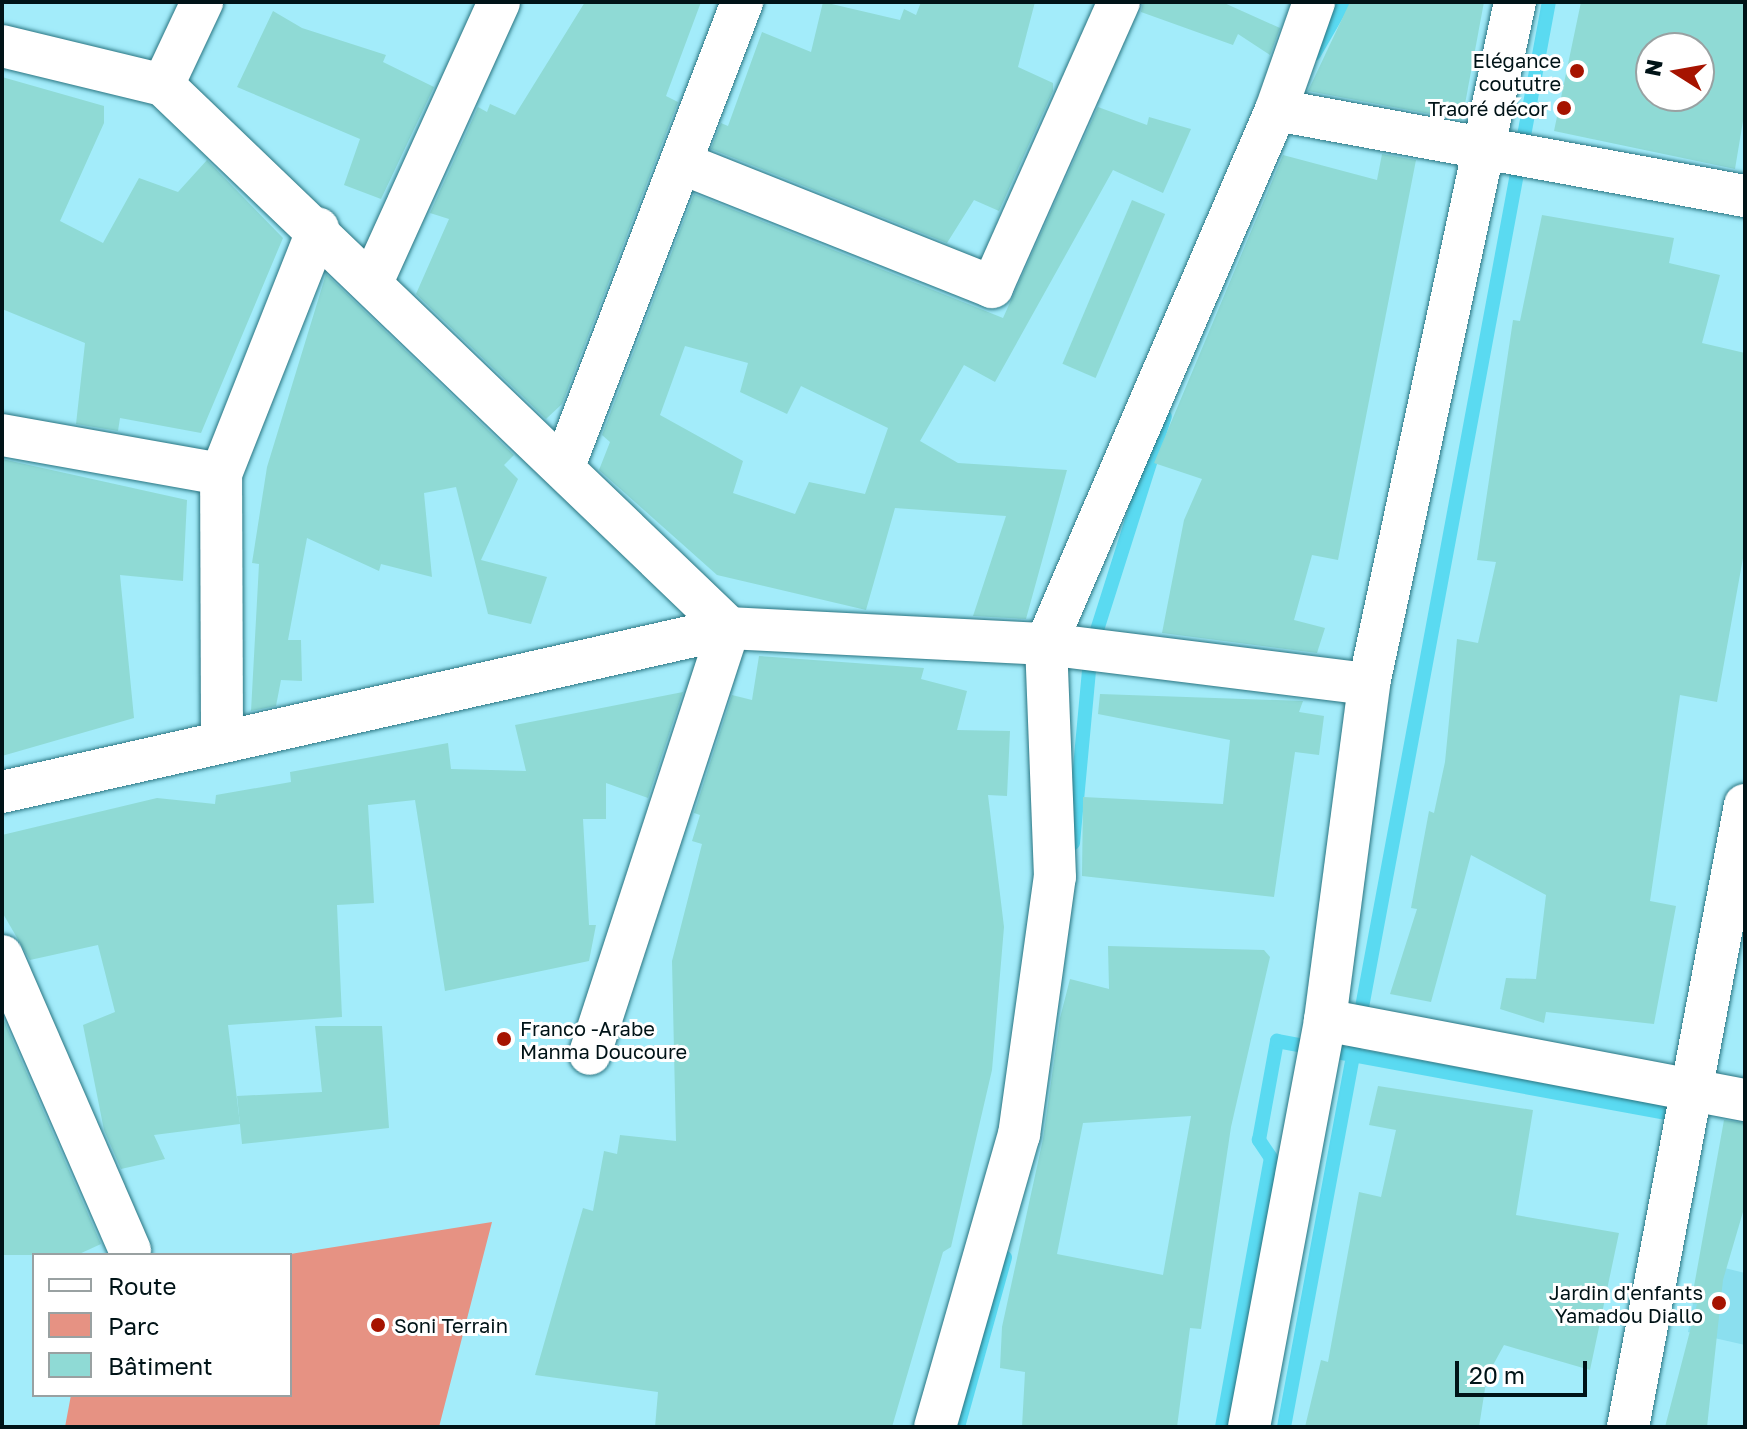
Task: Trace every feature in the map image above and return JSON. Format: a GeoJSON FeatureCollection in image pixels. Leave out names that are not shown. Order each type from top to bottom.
{"type":"FeatureCollection","features":[{"type":"Feature","properties":{"kind":"street"},"geometry":{"type":"LineString","coordinates":[[163,85],[202,2]]}},
{"type":"Feature","properties":{"kind":"street"},"geometry":{"type":"LineString","coordinates":[[373,280],[499,2]]}},
{"type":"Feature","properties":{"kind":"street"},"geometry":{"type":"LineString","coordinates":[[564,466],[742,2]]}},
{"type":"Feature","properties":{"kind":"street"},"geometry":{"type":"LineString","coordinates":[[681,163],[992,287],[1119,2]]}},
{"type":"Feature","properties":{"kind":"street"},"geometry":{"type":"LineString","coordinates":[[935,1427],[1019,1135],[1055,877],[1046,644],[1276,110],[1314,2]]}},
{"type":"Feature","properties":{"kind":"street"},"geometry":{"type":"LineString","coordinates":[[1249,1427],[1325,1020],[1369,684],[1489,148],[1515,2]]}},
{"type":"Feature","properties":{"kind":"street"},"geometry":{"type":"LineString","coordinates":[[2,46],[163,85],[373,280],[729,628]]}},
{"type":"Feature","properties":{"kind":"street"},"geometry":{"type":"LineString","coordinates":[[1276,110],[1745,196]]}},
{"type":"Feature","properties":{"kind":"street"},"geometry":{"type":"LineString","coordinates":[[222,737],[221,474],[318,229]]}},
{"type":"Feature","properties":{"kind":"street"},"geometry":{"type":"LineString","coordinates":[[2,435],[221,474]]}},
{"type":"Feature","properties":{"kind":"street"},"geometry":{"type":"LineString","coordinates":[[2,792],[222,737],[729,628],[1046,644],[1369,684]]}},
{"type":"Feature","properties":{"kind":"street"},"geometry":{"type":"LineString","coordinates":[[590,1054],[729,628]]}},
{"type":"Feature","properties":{"kind":"street"},"geometry":{"type":"LineString","coordinates":[[1628,1427],[1745,805]]}},
{"type":"Feature","properties":{"kind":"street"},"geometry":{"type":"LineString","coordinates":[[7,977],[130,1250]]}},
{"type":"Feature","properties":{"kind":"street"},"geometry":{"type":"LineString","coordinates":[[1325,1020],[1745,1100]]}},
{"type":"Feature","properties":{"kind":"shaded area","name":"Jardin d'enfants Yamadou Diallo"},"geometry":{"type":"Polygon","coordinates":[[[1700,1262],[1745,1273],[1745,1345],[1688,1332],[1700,1262]]]}},
{"type":"Feature","properties":{"kind":"green space","name":"Soni Terrain"},"geometry":{"type":"Polygon","coordinates":[[[492,1222],[439,1427],[65,1427],[71,1397],[292,1397],[292,1254],[492,1222]]]}},
{"type":"Feature","properties":{"kind":"building"},"geometry":{"type":"Polygon","coordinates":[[[585,2],[701,2],[666,96],[678,102],[562,404],[546,419],[416,294],[449,219],[430,213],[478,107],[487,112],[490,104],[515,115],[585,2]]]}},
{"type":"Feature","properties":{"kind":"building"},"geometry":{"type":"Polygon","coordinates":[[[823,2],[900,20],[904,9],[916,15],[921,2],[1035,2],[1018,67],[1053,83],[1053,91],[999,211],[974,200],[947,243],[711,149],[721,123],[728,126],[762,32],[811,52],[823,2]]]}},
{"type":"Feature","properties":{"kind":"building"},"geometry":{"type":"Polygon","coordinates":[[[1143,2],[1222,2],[1280,28],[1270,55],[1238,34],[1233,45],[1141,12],[1143,2]]]}},
{"type":"Feature","properties":{"kind":"building"},"geometry":{"type":"Polygon","coordinates":[[[1350,2],[1484,2],[1462,120],[1308,91],[1350,2]]]}},
{"type":"Feature","properties":{"kind":"building"},"geometry":{"type":"Polygon","coordinates":[[[1581,2],[1745,2],[1745,109],[1735,169],[1554,131],[1581,2]]]}},
{"type":"Feature","properties":{"kind":"building"},"geometry":{"type":"Polygon","coordinates":[[[273,11],[302,28],[386,55],[383,62],[434,87],[381,199],[344,185],[360,139],[237,87],[273,11]]]}},
{"type":"Feature","properties":{"kind":"building"},"geometry":{"type":"Polygon","coordinates":[[[2,77],[104,106],[104,123],[60,221],[103,243],[139,178],[178,192],[207,160],[283,238],[201,433],[120,418],[118,431],[76,424],[85,343],[2,309],[2,77]]]}},
{"type":"Feature","properties":{"kind":"building"},"geometry":{"type":"Polygon","coordinates":[[[1098,107],[1147,125],[1149,117],[1191,129],[1163,193],[1113,170],[995,382],[964,365],[920,441],[958,463],[1067,470],[1026,619],[973,616],[1006,516],[895,508],[866,610],[717,575],[599,470],[610,442],[602,435],[694,194],[1003,318],[1098,107]],[[685,346],[660,415],[743,461],[733,493],[795,514],[809,482],[865,494],[888,428],[801,386],[787,414],[740,392],[748,363],[685,346]]]}},
{"type":"Feature","properties":{"kind":"building"},"geometry":{"type":"Polygon","coordinates":[[[1382,154],[1416,160],[1338,560],[1312,555],[1294,620],[1325,628],[1317,653],[1162,633],[1184,520],[1202,479],[1154,463],[1283,155],[1377,180],[1382,154]]]}},
{"type":"Feature","properties":{"kind":"building"},"geometry":{"type":"Polygon","coordinates":[[[1132,200],[1165,214],[1096,378],[1062,364],[1132,200]]]}},
{"type":"Feature","properties":{"kind":"building"},"geometry":{"type":"Polygon","coordinates":[[[1542,215],[1674,238],[1669,263],[1720,275],[1702,343],[1745,353],[1745,547],[1717,702],[1680,695],[1650,901],[1676,906],[1654,1024],[1546,1012],[1544,1023],[1500,1009],[1506,978],[1536,979],[1546,895],[1471,855],[1431,1002],[1390,994],[1417,909],[1411,908],[1429,811],[1434,813],[1445,762],[1457,639],[1478,643],[1496,562],[1477,560],[1513,320],[1520,321],[1542,215]]]}},
{"type":"Feature","properties":{"kind":"building"},"geometry":{"type":"Polygon","coordinates":[[[326,274],[514,455],[504,465],[518,479],[481,560],[547,577],[531,624],[488,614],[456,487],[424,493],[432,577],[381,564],[379,571],[307,538],[288,640],[301,640],[302,681],[281,680],[276,706],[251,711],[259,564],[252,563],[267,467],[326,274]]]}},
{"type":"Feature","properties":{"kind":"building"},"geometry":{"type":"Polygon","coordinates":[[[2,459],[187,500],[183,581],[120,575],[134,718],[2,756],[2,459]]]}},
{"type":"Feature","properties":{"kind":"building"},"geometry":{"type":"Polygon","coordinates":[[[759,656],[924,668],[921,679],[967,691],[957,730],[1010,731],[1007,796],[988,795],[1004,927],[992,1070],[951,1247],[943,1252],[892,1427],[655,1427],[658,1392],[535,1375],[583,1208],[593,1211],[604,1151],[617,1154],[620,1135],[676,1141],[672,961],[702,844],[692,841],[700,815],[694,813],[732,695],[752,700],[759,656]]]}},
{"type":"Feature","properties":{"kind":"building"},"geometry":{"type":"Polygon","coordinates":[[[683,692],[648,798],[606,783],[606,819],[583,819],[589,925],[596,925],[589,961],[445,991],[415,800],[368,805],[374,903],[337,905],[342,1017],[228,1025],[240,1124],[154,1135],[165,1159],[121,1169],[104,1130],[83,1025],[115,1012],[98,945],[30,960],[2,912],[2,835],[157,798],[215,804],[216,795],[291,782],[290,772],[448,743],[451,769],[526,771],[515,725],[683,692]]]}},
{"type":"Feature","properties":{"kind":"building"},"geometry":{"type":"Polygon","coordinates":[[[1100,694],[1303,701],[1299,712],[1324,716],[1319,755],[1295,752],[1274,897],[1082,876],[1083,797],[1223,804],[1230,740],[1098,714],[1100,694]]]}},
{"type":"Feature","properties":{"kind":"building"},"geometry":{"type":"Polygon","coordinates":[[[1108,946],[1264,950],[1270,957],[1231,1127],[1201,1329],[1190,1328],[1177,1427],[1022,1427],[1025,1372],[1000,1368],[1002,1327],[1043,1139],[1060,1018],[1070,979],[1109,989],[1108,946]],[[1191,1116],[1083,1123],[1057,1254],[1163,1275],[1191,1116]]]}},
{"type":"Feature","properties":{"kind":"building"},"geometry":{"type":"Polygon","coordinates":[[[2,1016],[101,1244],[81,1253],[2,1255],[2,1016]]]}},
{"type":"Feature","properties":{"kind":"building"},"geometry":{"type":"Polygon","coordinates":[[[315,1026],[382,1026],[389,1128],[242,1144],[237,1096],[322,1092],[315,1026]]]}},
{"type":"Feature","properties":{"kind":"building"},"geometry":{"type":"Polygon","coordinates":[[[1378,1086],[1533,1110],[1516,1215],[1619,1233],[1590,1370],[1504,1345],[1487,1376],[1479,1427],[1305,1427],[1321,1360],[1328,1362],[1359,1192],[1381,1197],[1396,1130],[1369,1125],[1378,1086]]]}},
{"type":"Feature","properties":{"kind":"building"},"geometry":{"type":"Polygon","coordinates":[[[1724,1120],[1745,1123],[1745,1205],[1723,1280],[1707,1427],[1665,1427],[1697,1304],[1691,1303],[1724,1120]]]}},
{"type":"Feature","properties":{"kind":"waterway"},"geometry":{"type":"LineString","coordinates":[[1314,54],[1344,2]]}},
{"type":"Feature","properties":{"kind":"waterway"},"geometry":{"type":"LineString","coordinates":[[1284,1427],[1549,2]]}},
{"type":"Feature","properties":{"kind":"waterway"},"geometry":{"type":"LineString","coordinates":[[1073,843],[1091,649],[1165,416]]}},
{"type":"Feature","properties":{"kind":"waterway"},"geometry":{"type":"LineString","coordinates":[[1222,1427],[1271,1158],[1259,1140],[1277,1041],[1665,1113]]}},
{"type":"Feature","properties":{"kind":"waterway"},"geometry":{"type":"LineString","coordinates":[[958,1427],[1005,1257]]}},
{"type":"Feature","properties":{"kind":"place","name":"Elégance coututre"},"geometry":{"type":"Point","coordinates":[1577,71]}},
{"type":"Feature","properties":{"kind":"place","name":"Traoré décor"},"geometry":{"type":"Point","coordinates":[1564,108]}},
{"type":"Feature","properties":{"kind":"place","name":"Franco -Arabe Manma Doucoure"},"geometry":{"type":"Point","coordinates":[504,1039]}},
{"type":"Feature","properties":{"kind":"place","name":"Jardin d'enfants Yamadou Diallo"},"geometry":{"type":"Point","coordinates":[1719,1303]}},
{"type":"Feature","properties":{"kind":"place","name":"Soni Terrain"},"geometry":{"type":"Point","coordinates":[378,1325]}}]}
